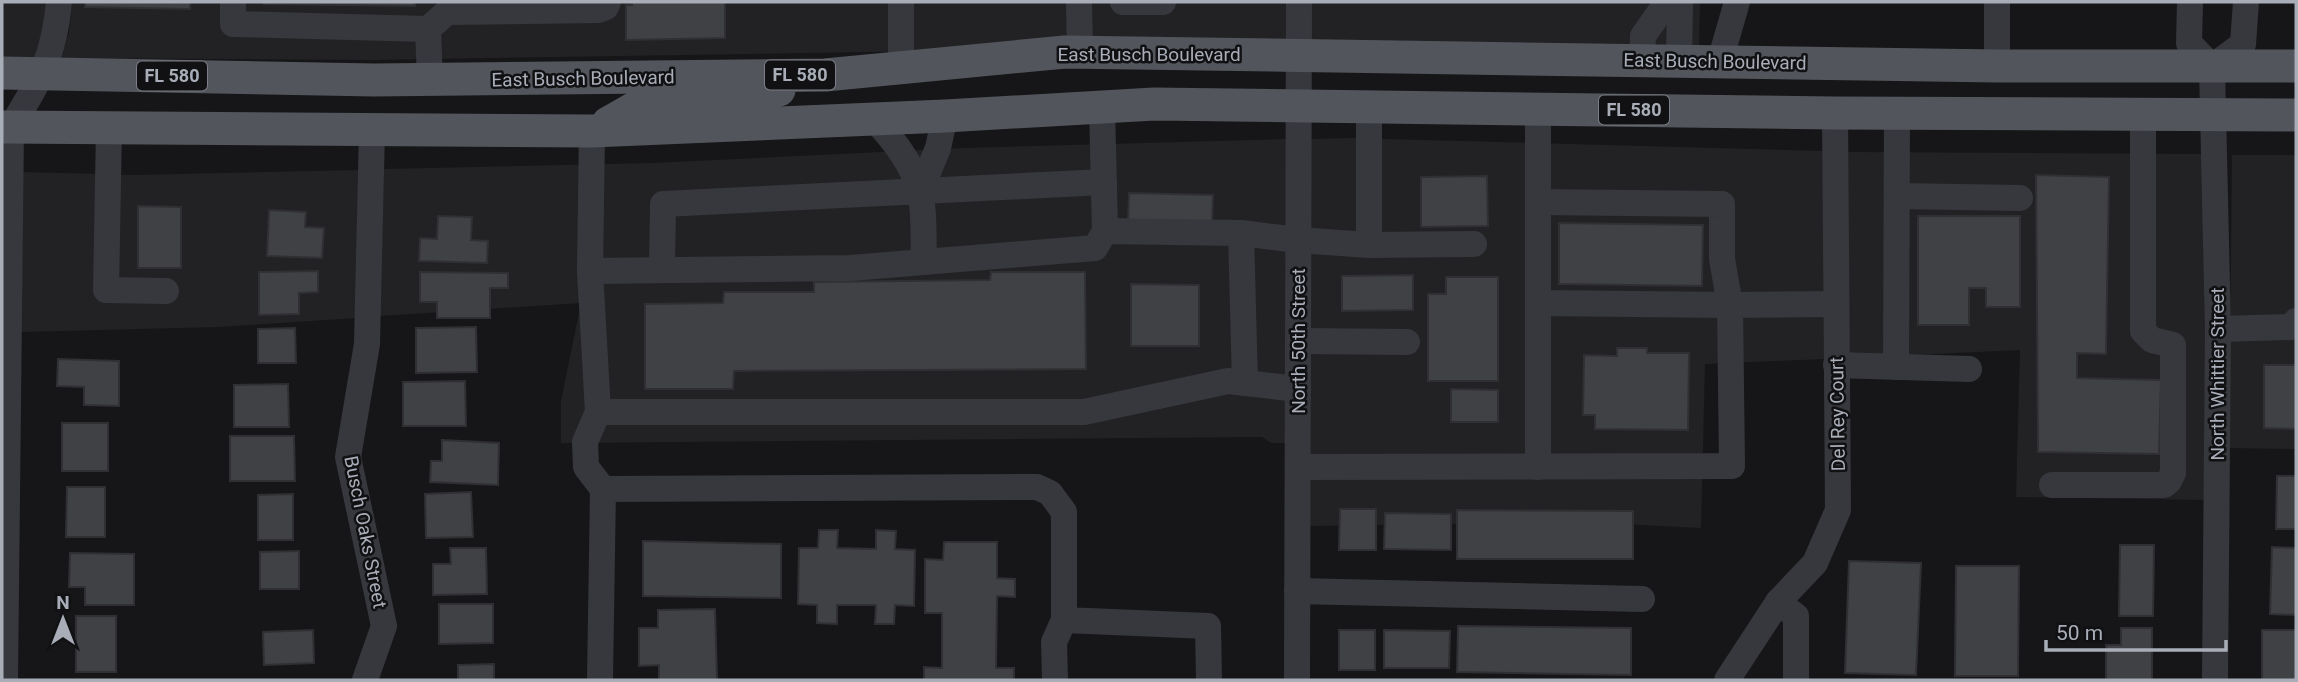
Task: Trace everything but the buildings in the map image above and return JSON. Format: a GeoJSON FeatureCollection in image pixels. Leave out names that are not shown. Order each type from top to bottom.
{"type":"FeatureCollection","features":[{"type":"Feature","properties":{"kind":"main road","name":"East Busch Boulevard"},"geometry":{"type":"LineString","coordinates":[[2,73],[430,80],[825,75],[1080,53],[1997,66],[2296,66]]}},
{"type":"Feature","properties":{"kind":"main road"},"geometry":{"type":"LineString","coordinates":[[592,131],[636,107],[757,98],[825,75]]}},
{"type":"Feature","properties":{"kind":"main road","name":"FL 580"},"geometry":{"type":"LineString","coordinates":[[7,127],[592,131],[1154,104],[1835,113],[2296,115]]}},
{"type":"Feature","properties":{"kind":"street"},"geometry":{"type":"LineString","coordinates":[[5,680],[7,127],[43,74],[56,31],[59,2]]}},
{"type":"Feature","properties":{"kind":"street"},"geometry":{"type":"LineString","coordinates":[[233,2],[233,24],[441,14],[519,6],[598,10],[606,7],[608,2]]}},
{"type":"Feature","properties":{"kind":"street"},"geometry":{"type":"LineString","coordinates":[[901,2],[901,68]]}},
{"type":"Feature","properties":{"kind":"street"},"geometry":{"type":"LineString","coordinates":[[1079,2],[1080,53]]}},
{"type":"Feature","properties":{"kind":"street"},"geometry":{"type":"LineString","coordinates":[[1123,2],[1163,2]]}},
{"type":"Feature","properties":{"kind":"street","name":"North 50th Street"},"geometry":{"type":"LineString","coordinates":[[1297,680],[1299,2]]}},
{"type":"Feature","properties":{"kind":"street"},"geometry":{"type":"LineString","coordinates":[[1642,60],[1643,36],[1667,2]]}},
{"type":"Feature","properties":{"kind":"street"},"geometry":{"type":"LineString","coordinates":[[1679,61],[1680,2]]}},
{"type":"Feature","properties":{"kind":"street"},"geometry":{"type":"LineString","coordinates":[[1720,61],[1737,2]]}},
{"type":"Feature","properties":{"kind":"street"},"geometry":{"type":"LineString","coordinates":[[1997,2],[1997,66]]}},
{"type":"Feature","properties":{"kind":"street"},"geometry":{"type":"LineString","coordinates":[[2190,2],[2189,43],[2212,67],[2243,44],[2246,2]]}},
{"type":"Feature","properties":{"kind":"street"},"geometry":{"type":"LineString","coordinates":[[430,80],[441,14]]}},
{"type":"Feature","properties":{"kind":"street","name":"North Whittier Street"},"geometry":{"type":"LineString","coordinates":[[2212,67],[2218,338],[2215,680]]}},
{"type":"Feature","properties":{"kind":"street"},"geometry":{"type":"LineString","coordinates":[[590,271],[851,268],[1095,248],[1105,231],[1102,107]]}},
{"type":"Feature","properties":{"kind":"street"},"geometry":{"type":"LineString","coordinates":[[1369,107],[1369,245]]}},
{"type":"Feature","properties":{"kind":"street"},"geometry":{"type":"LineString","coordinates":[[1538,110],[1538,467]]}},
{"type":"Feature","properties":{"kind":"street","name":"Del Rey Court"},"geometry":{"type":"LineString","coordinates":[[1727,680],[1778,602],[1815,562],[1838,510],[1835,113]]}},
{"type":"Feature","properties":{"kind":"street"},"geometry":{"type":"LineString","coordinates":[[1896,367],[1897,113]]}},
{"type":"Feature","properties":{"kind":"street"},"geometry":{"type":"LineString","coordinates":[[2143,115],[2143,331],[2152,340],[2173,345],[2291,327],[2296,321]]}},
{"type":"Feature","properties":{"kind":"street"},"geometry":{"type":"LineString","coordinates":[[920,192],[938,148],[945,116]]}},
{"type":"Feature","properties":{"kind":"street"},"geometry":{"type":"LineString","coordinates":[[874,119],[905,158],[920,192],[924,262]]}},
{"type":"Feature","properties":{"kind":"street"},"geometry":{"type":"LineString","coordinates":[[109,128],[106,290],[166,291]]}},
{"type":"Feature","properties":{"kind":"street","name":"Busch Oaks Street"},"geometry":{"type":"LineString","coordinates":[[365,680],[384,626],[348,457],[367,344],[372,130]]}},
{"type":"Feature","properties":{"kind":"street"},"geometry":{"type":"LineString","coordinates":[[592,131],[590,271],[598,412],[585,442],[586,467],[603,489],[600,680]]}},
{"type":"Feature","properties":{"kind":"street"},"geometry":{"type":"LineString","coordinates":[[662,269],[663,204],[1104,182]]}},
{"type":"Feature","properties":{"kind":"street"},"geometry":{"type":"LineString","coordinates":[[1897,197],[2020,198]]}},
{"type":"Feature","properties":{"kind":"street"},"geometry":{"type":"LineString","coordinates":[[1298,467],[1732,466],[1730,305],[1722,259],[1722,204],[1538,202]]}},
{"type":"Feature","properties":{"kind":"street"},"geometry":{"type":"LineString","coordinates":[[1105,231],[1241,233],[1369,245],[1474,244]]}},
{"type":"Feature","properties":{"kind":"street"},"geometry":{"type":"LineString","coordinates":[[1241,233],[1245,383]]}},
{"type":"Feature","properties":{"kind":"street"},"geometry":{"type":"LineString","coordinates":[[1538,303],[1836,304]]}},
{"type":"Feature","properties":{"kind":"street"},"geometry":{"type":"LineString","coordinates":[[1298,341],[1407,342]]}},
{"type":"Feature","properties":{"kind":"street"},"geometry":{"type":"LineString","coordinates":[[2052,485],[2164,485],[2169,481],[2173,473],[2173,345]]}},
{"type":"Feature","properties":{"kind":"street"},"geometry":{"type":"LineString","coordinates":[[1836,365],[1969,369]]}},
{"type":"Feature","properties":{"kind":"street"},"geometry":{"type":"LineString","coordinates":[[598,412],[1084,412],[1228,382],[1298,389]]}},
{"type":"Feature","properties":{"kind":"street"},"geometry":{"type":"LineString","coordinates":[[603,489],[1037,487],[1050,493],[1064,512],[1064,620],[1054,642],[1055,680]]}},
{"type":"Feature","properties":{"kind":"street"},"geometry":{"type":"LineString","coordinates":[[1297,591],[1642,599]]}},
{"type":"Feature","properties":{"kind":"street"},"geometry":{"type":"LineString","coordinates":[[1778,602],[1796,615],[1796,680]]}},
{"type":"Feature","properties":{"kind":"street"},"geometry":{"type":"LineString","coordinates":[[1064,620],[1208,626],[1209,680]]}},
{"type":"Feature","properties":{"kind":"shaded area"},"geometry":{"type":"Polygon","coordinates":[[[2,2],[46,2],[44,28],[35,58],[2,58],[2,2]]]}},
{"type":"Feature","properties":{"kind":"shaded area"},"geometry":{"type":"Polygon","coordinates":[[[72,2],[1286,2],[1286,40],[929,51],[374,60],[62,58],[69,32],[72,2]]]}},
{"type":"Feature","properties":{"kind":"shaded area"},"geometry":{"type":"Polygon","coordinates":[[[1311,2],[1700,2],[1699,47],[1311,40],[1311,2]]]}},
{"type":"Feature","properties":{"kind":"shaded area"},"geometry":{"type":"Polygon","coordinates":[[[1286,139],[1285,443],[1271,443],[1262,437],[561,443],[561,401],[581,303],[380,316],[384,169],[653,163],[963,148],[1286,139]]]}},
{"type":"Feature","properties":{"kind":"shaded area"},"geometry":{"type":"Polygon","coordinates":[[[1311,139],[1823,151],[1824,359],[1705,364],[1701,528],[1582,522],[1310,526],[1311,139]]]}},
{"type":"Feature","properties":{"kind":"shaded area"},"geometry":{"type":"Polygon","coordinates":[[[1848,152],[2207,154],[2204,500],[2016,497],[2020,350],[1849,358],[1848,152]]]}},
{"type":"Feature","properties":{"kind":"shaded area"},"geometry":{"type":"Polygon","coordinates":[[[2232,155],[2296,155],[2296,449],[2229,448],[2232,155]]]}},
{"type":"Feature","properties":{"kind":"shaded area"},"geometry":{"type":"Polygon","coordinates":[[[359,170],[356,318],[218,327],[21,332],[23,172],[135,175],[359,170]]]}}]}
